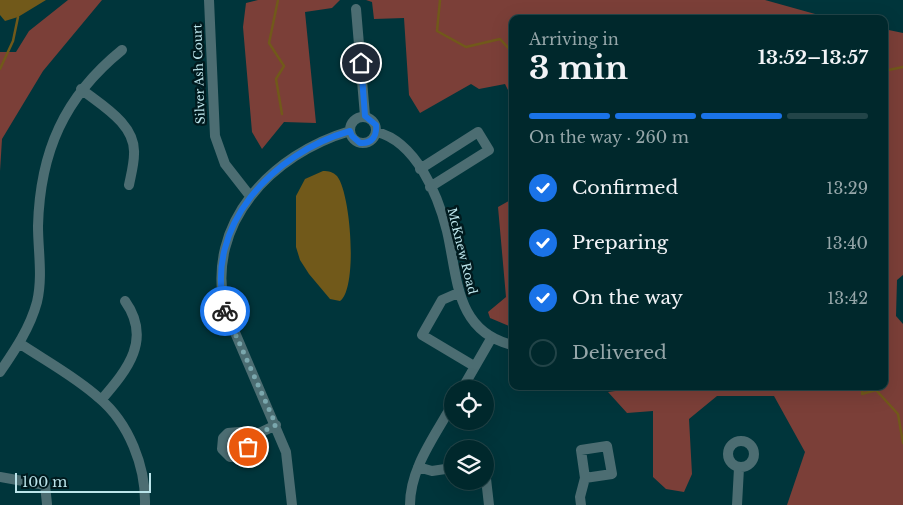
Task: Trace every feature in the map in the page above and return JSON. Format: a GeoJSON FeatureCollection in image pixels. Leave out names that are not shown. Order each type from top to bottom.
{"type":"FeatureCollection","features":[{"type":"Feature","properties":{"kind":"street","name":"Silver Ash Court"},"geometry":{"type":"LineString","coordinates":[[209,0],[215,136],[225,164],[250,196]]}},
{"type":"Feature","properties":{"kind":"street"},"geometry":{"type":"LineString","coordinates":[[356,10],[365,116]]}},
{"type":"Feature","properties":{"kind":"street"},"geometry":{"type":"LineString","coordinates":[[0,372],[31,321],[40,285],[39,208],[48,156],[63,118],[81,90],[97,71],[122,50]]}},
{"type":"Feature","properties":{"kind":"street"},"geometry":{"type":"LineString","coordinates":[[81,90],[115,116],[130,135],[134,153],[129,185]]}},
{"type":"Feature","properties":{"kind":"street"},"geometry":{"type":"LineString","coordinates":[[292,505],[290,469],[286,452],[276,425],[231,328],[220,291],[220,274],[225,242],[232,225],[250,196],[272,175],[312,146],[350,131],[354,120],[365,116],[373,120],[377,132],[374,138],[365,143],[356,141],[350,131]]}},
{"type":"Feature","properties":{"kind":"street","name":"McKnew Road"},"geometry":{"type":"LineString","coordinates":[[377,132],[395,140],[404,147],[430,187],[447,231],[458,293],[470,316],[492,337],[509,344]]}},
{"type":"Feature","properties":{"kind":"street"},"geometry":{"type":"LineString","coordinates":[[420,169],[478,132],[489,150],[430,187]]}},
{"type":"Feature","properties":{"kind":"street"},"geometry":{"type":"LineString","coordinates":[[458,293],[442,300],[422,336],[474,366]]}},
{"type":"Feature","properties":{"kind":"street"},"geometry":{"type":"LineString","coordinates":[[102,399],[126,369],[136,344],[136,322],[125,301]]}},
{"type":"Feature","properties":{"kind":"street"},"geometry":{"type":"LineString","coordinates":[[467,380],[492,337]]}},
{"type":"Feature","properties":{"kind":"street"},"geometry":{"type":"LineString","coordinates":[[19,343],[102,399],[125,430],[140,464],[144,479],[145,505]]}},
{"type":"Feature","properties":{"kind":"street"},"geometry":{"type":"LineString","coordinates":[[410,505],[410,492],[418,467],[444,420]]}},
{"type":"Feature","properties":{"kind":"street"},"geometry":{"type":"LineString","coordinates":[[247,439],[276,425]]}},
{"type":"Feature","properties":{"kind":"street"},"geometry":{"type":"LineString","coordinates":[[418,467],[432,471],[444,469]]}},
{"type":"Feature","properties":{"kind":"street"},"geometry":{"type":"LineString","coordinates":[[737,505],[739,468]]}},
{"type":"Feature","properties":{"kind":"street"},"geometry":{"type":"LineString","coordinates":[[0,477],[45,485],[47,504]]}},
{"type":"Feature","properties":{"kind":"street"},"geometry":{"type":"LineString","coordinates":[[581,505],[580,497],[585,478]]}},
{"type":"Feature","properties":{"kind":"street"},"geometry":{"type":"LineString","coordinates":[[487,490],[489,505]]}},
{"type":"Feature","properties":{"kind":"shaded area"},"geometry":{"type":"Polygon","coordinates":[[[0,0],[46,0],[18,17],[5,21],[0,15],[0,0]]]}},
{"type":"Feature","properties":{"kind":"shaded area"},"geometry":{"type":"Polygon","coordinates":[[[68,0],[102,0],[43,71],[2,139],[0,171],[0,52],[16,52],[29,31],[68,0]]]}},
{"type":"Feature","properties":{"kind":"shaded area"},"geometry":{"type":"Polygon","coordinates":[[[258,0],[340,0],[332,8],[305,12],[316,123],[284,122],[262,149],[252,132],[243,27],[246,3],[258,0]]]}},
{"type":"Feature","properties":{"kind":"shaded area"},"geometry":{"type":"Polygon","coordinates":[[[366,0],[765,0],[819,15],[509,15],[509,92],[505,84],[479,89],[471,84],[420,113],[409,95],[404,18],[374,19],[372,2],[366,0]]]}},
{"type":"Feature","properties":{"kind":"shaded area"},"geometry":{"type":"Polygon","coordinates":[[[888,30],[903,33],[903,275],[897,280],[896,316],[903,324],[903,505],[787,505],[805,452],[774,396],[717,396],[689,419],[692,474],[684,492],[666,489],[653,477],[653,411],[627,413],[608,392],[623,390],[888,390],[888,30]]]}},
{"type":"Feature","properties":{"kind":"shaded area"},"geometry":{"type":"Polygon","coordinates":[[[323,171],[331,172],[337,176],[342,186],[349,220],[351,261],[349,279],[346,293],[340,301],[330,299],[309,274],[300,260],[296,247],[296,196],[305,179],[323,171]]]}},
{"type":"Feature","properties":{"kind":"shaded area"},"geometry":{"type":"Polygon","coordinates":[[[509,201],[509,326],[490,318],[488,312],[506,297],[498,207],[509,201]]]}},
{"type":"Feature","properties":{"kind":"waterway"},"geometry":{"type":"LineString","coordinates":[[278,0],[269,43],[284,66],[276,79],[282,114]]}},
{"type":"Feature","properties":{"kind":"waterway"},"geometry":{"type":"LineString","coordinates":[[440,0],[437,31],[466,47],[500,39],[509,49]]}},
{"type":"Feature","properties":{"kind":"waterway"},"geometry":{"type":"LineString","coordinates":[[0,69],[13,41],[18,17]]}},
{"type":"Feature","properties":{"kind":"waterway"},"geometry":{"type":"LineString","coordinates":[[888,70],[903,67]]}},
{"type":"Feature","properties":{"kind":"waterway"},"geometry":{"type":"LineString","coordinates":[[862,390],[862,394],[876,390]]}},
{"type":"Feature","properties":{"kind":"waterway"},"geometry":{"type":"LineString","coordinates":[[876,390],[898,414],[903,443]]}},
{"type":"Feature","properties":{"kind":"way so far"},"geometry":{"type":"LineString","coordinates":[[225,311],[276,425],[247,439],[248,447]]}},
{"type":"Feature","properties":{"kind":"route"},"geometry":{"type":"LineString","coordinates":[[225,311],[220,291],[220,274],[225,242],[232,225],[250,196],[272,175],[292,160],[312,146],[330,137],[350,131],[356,141],[360,143],[370,142],[374,138],[377,132],[376,125],[373,120],[365,116],[361,63]]}}]}
